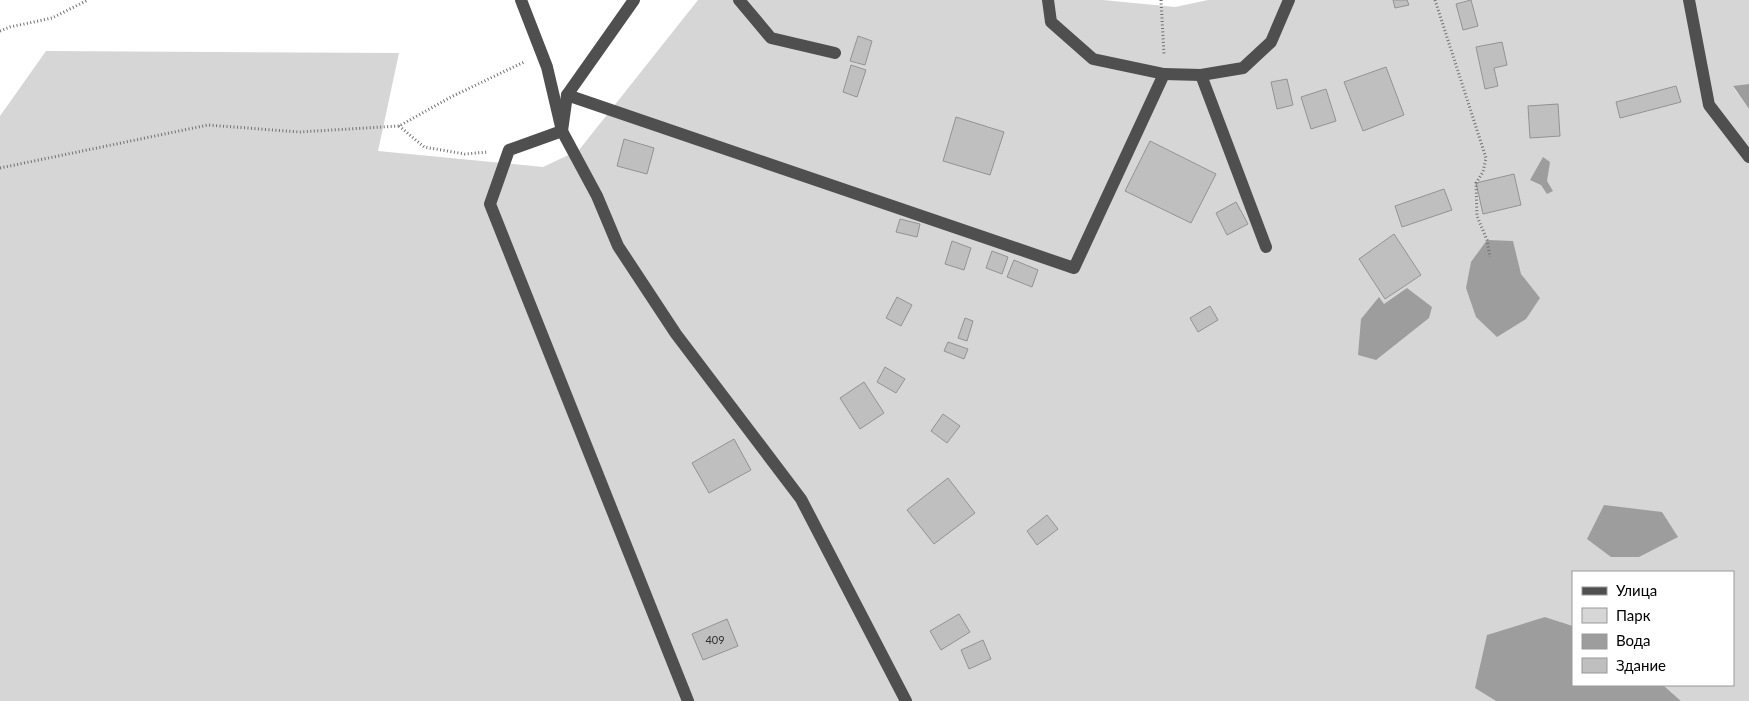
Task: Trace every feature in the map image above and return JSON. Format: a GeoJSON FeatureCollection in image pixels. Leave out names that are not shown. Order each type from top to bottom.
{"type":"FeatureCollection","features":[{"type":"Feature","properties":{"kind":"street"},"geometry":{"type":"LineString","coordinates":[[521,0],[552,85],[562,131],[597,196],[618,246],[676,334],[801,498],[906,701]]}},
{"type":"Feature","properties":{"kind":"street"},"geometry":{"type":"LineString","coordinates":[[562,131],[567,95],[634,0]]}},
{"type":"Feature","properties":{"kind":"street"},"geometry":{"type":"LineString","coordinates":[[739,0],[771,38],[835,53]]}},
{"type":"Feature","properties":{"kind":"street"},"geometry":{"type":"LineString","coordinates":[[1048,0],[1052,22],[1093,59],[1164,74],[1201,75],[1243,68],[1271,42],[1289,0]]}},
{"type":"Feature","properties":{"kind":"street"},"geometry":{"type":"LineString","coordinates":[[1689,0],[1709,105],[1749,157]]}},
{"type":"Feature","properties":{"kind":"street"},"geometry":{"type":"LineString","coordinates":[[567,95],[1074,268],[1164,74]]}},
{"type":"Feature","properties":{"kind":"street"},"geometry":{"type":"LineString","coordinates":[[1201,75],[1266,247]]}},
{"type":"Feature","properties":{"kind":"street"},"geometry":{"type":"LineString","coordinates":[[562,131],[509,150],[490,204],[688,701]]}},
{"type":"Feature","properties":{"kind":"path"},"geometry":{"type":"LineString","coordinates":[[0,31],[52,18],[88,0]]}},
{"type":"Feature","properties":{"kind":"path"},"geometry":{"type":"LineString","coordinates":[[1161,0],[1164,74]]}},
{"type":"Feature","properties":{"kind":"path"},"geometry":{"type":"LineString","coordinates":[[1435,0],[1486,158],[1483,172],[1476,183],[1477,216],[1487,240],[1490,258]]}},
{"type":"Feature","properties":{"kind":"path"},"geometry":{"type":"LineString","coordinates":[[0,168],[208,125],[299,132],[399,126],[452,97],[514,68],[540,52]]}},
{"type":"Feature","properties":{"kind":"path"},"geometry":{"type":"LineString","coordinates":[[399,126],[424,147],[465,154],[509,150]]}},
{"type":"Feature","properties":{"kind":"green space"},"geometry":{"type":"Polygon","coordinates":[[[698,0],[1103,0],[1175,7],[1208,0],[1749,0],[1749,84],[1733,87],[1749,109],[1749,701],[1681,701],[1664,686],[1734,686],[1734,571],[1572,571],[1572,626],[1545,617],[1475,687],[1496,701],[0,701],[0,116],[46,51],[399,53],[378,151],[543,167],[579,150],[698,0]]]}},
{"type":"Feature","properties":{"kind":"water"},"geometry":{"type":"Polygon","coordinates":[[[1749,84],[1749,109],[1733,86],[1749,84]]]}},
{"type":"Feature","properties":{"kind":"water"},"geometry":{"type":"Polygon","coordinates":[[[1543,157],[1550,162],[1547,181],[1553,191],[1547,194],[1541,185],[1530,180],[1543,157]]]}},
{"type":"Feature","properties":{"kind":"water"},"geometry":{"type":"Polygon","coordinates":[[[1487,240],[1513,241],[1521,274],[1540,298],[1526,319],[1497,337],[1476,317],[1466,288],[1471,262],[1487,240]]]}},
{"type":"Feature","properties":{"kind":"water"},"geometry":{"type":"Polygon","coordinates":[[[1407,288],[1432,307],[1429,318],[1376,360],[1358,355],[1361,319],[1379,297],[1384,304],[1407,288]]]}},
{"type":"Feature","properties":{"kind":"water"},"geometry":{"type":"Polygon","coordinates":[[[1604,505],[1662,512],[1678,537],[1639,557],[1611,557],[1587,539],[1604,505]]]}},
{"type":"Feature","properties":{"kind":"water"},"geometry":{"type":"Polygon","coordinates":[[[1545,617],[1572,626],[1572,686],[1664,686],[1681,701],[1496,701],[1475,688],[1487,635],[1545,617]]]}},
{"type":"Feature","properties":{"kind":"building"},"geometry":{"type":"Polygon","coordinates":[[[1393,0],[1407,0],[1409,5],[1395,8],[1393,0]]]}},
{"type":"Feature","properties":{"kind":"building"},"geometry":{"type":"Polygon","coordinates":[[[1471,0],[1478,26],[1463,30],[1456,4],[1471,0]]]}},
{"type":"Feature","properties":{"kind":"building"},"geometry":{"type":"Polygon","coordinates":[[[858,36],[872,41],[865,65],[850,61],[858,36]]]}},
{"type":"Feature","properties":{"kind":"building"},"geometry":{"type":"Polygon","coordinates":[[[1502,42],[1507,65],[1494,68],[1498,86],[1485,89],[1476,47],[1502,42]]]}},
{"type":"Feature","properties":{"kind":"building"},"geometry":{"type":"Polygon","coordinates":[[[851,65],[866,70],[857,97],[843,92],[851,65]]]}},
{"type":"Feature","properties":{"kind":"building"},"geometry":{"type":"Polygon","coordinates":[[[1386,67],[1404,115],[1363,131],[1344,82],[1386,67]]]}},
{"type":"Feature","properties":{"kind":"building"},"geometry":{"type":"Polygon","coordinates":[[[1287,79],[1293,105],[1277,109],[1271,82],[1287,79]]]}},
{"type":"Feature","properties":{"kind":"building"},"geometry":{"type":"Polygon","coordinates":[[[1676,86],[1681,102],[1620,118],[1616,102],[1676,86]]]}},
{"type":"Feature","properties":{"kind":"building"},"geometry":{"type":"Polygon","coordinates":[[[1326,89],[1336,121],[1311,129],[1301,97],[1326,89]]]}},
{"type":"Feature","properties":{"kind":"building"},"geometry":{"type":"Polygon","coordinates":[[[1558,104],[1560,136],[1530,138],[1528,106],[1558,104]]]}},
{"type":"Feature","properties":{"kind":"building"},"geometry":{"type":"Polygon","coordinates":[[[956,117],[1004,132],[990,175],[943,161],[956,117]]]}},
{"type":"Feature","properties":{"kind":"building"},"geometry":{"type":"Polygon","coordinates":[[[624,139],[654,148],[647,174],[617,166],[624,139]]]}},
{"type":"Feature","properties":{"kind":"building"},"geometry":{"type":"Polygon","coordinates":[[[1150,141],[1216,174],[1191,223],[1125,191],[1150,141]]]}},
{"type":"Feature","properties":{"kind":"building"},"geometry":{"type":"Polygon","coordinates":[[[1514,174],[1521,205],[1483,214],[1476,183],[1514,174]]]}},
{"type":"Feature","properties":{"kind":"building"},"geometry":{"type":"Polygon","coordinates":[[[1444,189],[1452,210],[1402,227],[1395,206],[1444,189]]]}},
{"type":"Feature","properties":{"kind":"building"},"geometry":{"type":"Polygon","coordinates":[[[1236,202],[1248,224],[1227,235],[1216,213],[1236,202]]]}},
{"type":"Feature","properties":{"kind":"building"},"geometry":{"type":"Polygon","coordinates":[[[900,219],[920,224],[917,237],[896,232],[900,219]]]}},
{"type":"Feature","properties":{"kind":"building"},"geometry":{"type":"Polygon","coordinates":[[[1394,234],[1421,275],[1385,299],[1359,259],[1394,234]]]}},
{"type":"Feature","properties":{"kind":"building"},"geometry":{"type":"Polygon","coordinates":[[[952,241],[971,248],[964,270],[945,264],[952,241]]]}},
{"type":"Feature","properties":{"kind":"building"},"geometry":{"type":"Polygon","coordinates":[[[992,251],[1008,257],[1002,274],[986,268],[992,251]]]}},
{"type":"Feature","properties":{"kind":"building"},"geometry":{"type":"Polygon","coordinates":[[[1014,260],[1038,270],[1032,287],[1007,277],[1014,260]]]}},
{"type":"Feature","properties":{"kind":"building"},"geometry":{"type":"Polygon","coordinates":[[[897,297],[912,305],[901,326],[886,318],[897,297]]]}},
{"type":"Feature","properties":{"kind":"building"},"geometry":{"type":"Polygon","coordinates":[[[1210,306],[1218,320],[1198,332],[1190,318],[1210,306]]]}},
{"type":"Feature","properties":{"kind":"building"},"geometry":{"type":"Polygon","coordinates":[[[965,318],[973,321],[967,341],[958,338],[965,318]]]}},
{"type":"Feature","properties":{"kind":"building"},"geometry":{"type":"Polygon","coordinates":[[[948,342],[968,349],[964,359],[944,351],[948,342]]]}},
{"type":"Feature","properties":{"kind":"building"},"geometry":{"type":"Polygon","coordinates":[[[885,367],[905,379],[896,393],[877,382],[885,367]]]}},
{"type":"Feature","properties":{"kind":"building"},"geometry":{"type":"Polygon","coordinates":[[[864,382],[884,413],[860,429],[840,398],[864,382]]]}},
{"type":"Feature","properties":{"kind":"building"},"geometry":{"type":"Polygon","coordinates":[[[943,414],[960,426],[947,443],[931,431],[943,414]]]}},
{"type":"Feature","properties":{"kind":"building"},"geometry":{"type":"Polygon","coordinates":[[[734,439],[751,470],[709,493],[692,463],[734,439]]]}},
{"type":"Feature","properties":{"kind":"building"},"geometry":{"type":"Polygon","coordinates":[[[948,478],[975,513],[934,544],[907,510],[948,478]]]}},
{"type":"Feature","properties":{"kind":"building"},"geometry":{"type":"Polygon","coordinates":[[[1047,515],[1058,529],[1037,545],[1027,531],[1047,515]]]}},
{"type":"Feature","properties":{"kind":"building"},"geometry":{"type":"Polygon","coordinates":[[[959,614],[970,632],[941,650],[930,631],[959,614]]]}},
{"type":"Feature","properties":{"kind":"building"},"geometry":{"type":"Polygon","coordinates":[[[727,619],[738,646],[703,660],[692,634],[727,619]]]}},
{"type":"Feature","properties":{"kind":"building"},"geometry":{"type":"Polygon","coordinates":[[[983,640],[991,659],[969,669],[961,650],[983,640]]]}}]}
